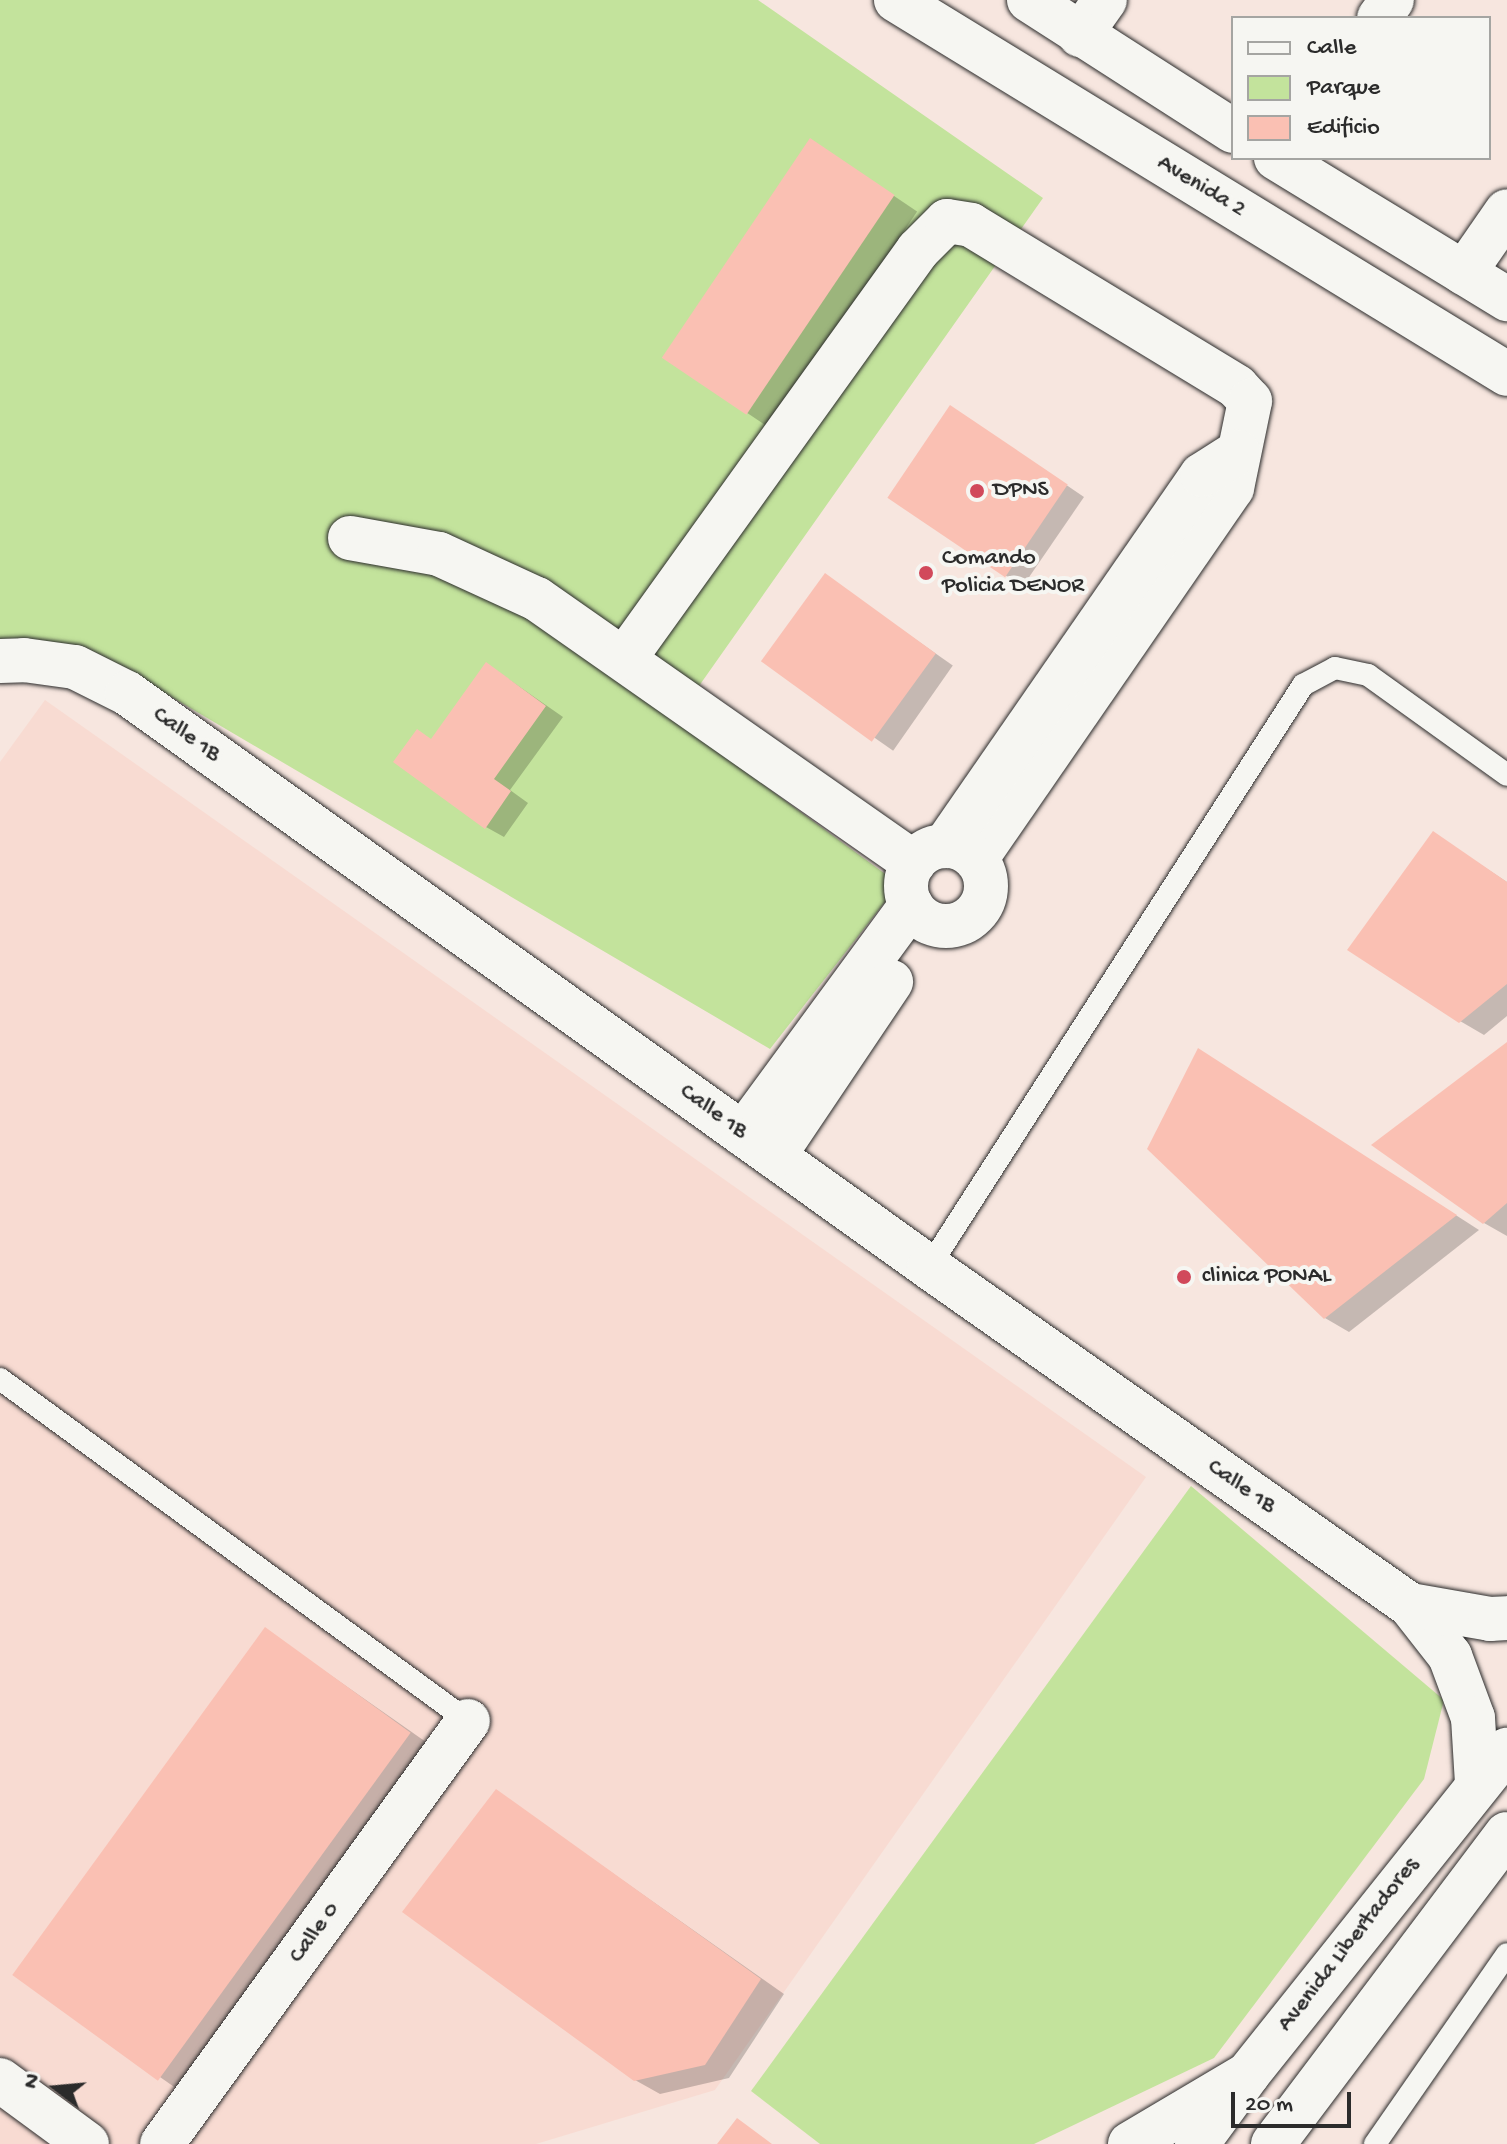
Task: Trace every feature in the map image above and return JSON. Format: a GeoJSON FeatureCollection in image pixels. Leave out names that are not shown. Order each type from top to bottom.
{"type":"FeatureCollection","features":[{"type":"Feature","properties":{"kind":"street","name":"Avenida 2"},"geometry":{"type":"LineString","coordinates":[[896,0],[1507,374]]}},
{"type":"Feature","properties":{"kind":"street"},"geometry":{"type":"LineString","coordinates":[[1029,0],[1231,130]]}},
{"type":"Feature","properties":{"kind":"street"},"geometry":{"type":"LineString","coordinates":[[1080,35],[1105,0]]}},
{"type":"Feature","properties":{"kind":"street"},"geometry":{"type":"LineString","coordinates":[[1280,160],[1507,299]]}},
{"type":"Feature","properties":{"kind":"street"},"geometry":{"type":"LineString","coordinates":[[1464,273],[1507,211]]}},
{"type":"Feature","properties":{"kind":"street"},"geometry":{"type":"LineString","coordinates":[[625,658],[918,250],[947,221],[971,225],[1237,387],[1250,401],[1238,452],[1202,475],[759,1145]]}},
{"type":"Feature","properties":{"kind":"street"},"geometry":{"type":"LineString","coordinates":[[350,538],[439,554],[537,599],[935,879]]}},
{"type":"Feature","properties":{"kind":"street","name":"Calle 1B"},"geometry":{"type":"LineString","coordinates":[[0,661],[24,660],[75,667],[127,693],[929,1267],[1410,1605],[1450,1656],[1473,1718],[1477,1783]]}},
{"type":"Feature","properties":{"kind":"street","name":"Calle 1B"},"geometry":{"type":"LineString","coordinates":[[1410,1605],[1490,1619],[1507,1618]]}},
{"type":"Feature","properties":{"kind":"street","name":"Calle 0"},"geometry":{"type":"LineString","coordinates":[[162,2144],[468,1721]]}},
{"type":"Feature","properties":{"kind":"street","name":"Avenida Libertadores"},"geometry":{"type":"LineString","coordinates":[[1197,2144],[1248,2074],[1477,1783],[1507,1750]]}},
{"type":"Feature","properties":{"kind":"street"},"geometry":{"type":"LineString","coordinates":[[1273,2144],[1507,1834]]}},
{"type":"Feature","properties":{"kind":"street"},"geometry":{"type":"LineString","coordinates":[[1130,2144],[1248,2074]]}},
{"type":"Feature","properties":{"kind":"street"},"geometry":{"type":"LineString","coordinates":[[0,2080],[87,2144]]}},
{"type":"Feature","properties":{"kind":"lane"},"geometry":{"type":"LineString","coordinates":[[929,1267],[1303,685],[1335,668],[1368,675],[1507,775]]}},
{"type":"Feature","properties":{"kind":"lane"},"geometry":{"type":"LineString","coordinates":[[0,1379],[468,1721]]}},
{"type":"Feature","properties":{"kind":"lane"},"geometry":{"type":"LineString","coordinates":[[1375,2144],[1507,1954]]}},
{"type":"Feature","properties":{"kind":"shaded area"},"geometry":{"type":"Polygon","coordinates":[[[45,700],[1146,1477],[715,2090],[536,2144],[0,2144],[0,762],[45,700]]]}},
{"type":"Feature","properties":{"kind":"green space"},"geometry":{"type":"Polygon","coordinates":[[[0,0],[758,0],[1043,198],[675,720],[899,884],[770,1049],[95,652],[47,642],[0,641],[0,0]]]}},
{"type":"Feature","properties":{"kind":"green space"},"geometry":{"type":"Polygon","coordinates":[[[1191,1486],[1444,1700],[1424,1779],[1214,2058],[1034,2144],[820,2144],[751,2091],[1191,1486]]]}},
{"type":"Feature","properties":{"kind":"building"},"geometry":{"type":"Polygon","coordinates":[[[810,138],[895,195],[746,415],[662,358],[810,138]]]}},
{"type":"Feature","properties":{"kind":"building","name":"DPNS"},"geometry":{"type":"Polygon","coordinates":[[[950,405],[1068,484],[1005,577],[887,498],[950,405]]]}},
{"type":"Feature","properties":{"kind":"building"},"geometry":{"type":"Polygon","coordinates":[[[825,573],[936,654],[872,742],[761,661],[825,573]]]}},
{"type":"Feature","properties":{"kind":"building"},"geometry":{"type":"Polygon","coordinates":[[[486,662],[546,706],[494,779],[511,791],[485,829],[393,762],[417,729],[431,739],[486,662]]]}},
{"type":"Feature","properties":{"kind":"building"},"geometry":{"type":"Polygon","coordinates":[[[1433,831],[1507,882],[1507,984],[1459,1023],[1347,950],[1433,831]]]}},
{"type":"Feature","properties":{"kind":"building"},"geometry":{"type":"Polygon","coordinates":[[[1507,1042],[1507,1203],[1483,1224],[1371,1145],[1507,1042]]]}},
{"type":"Feature","properties":{"kind":"building","name":"clinica PONAL"},"geometry":{"type":"Polygon","coordinates":[[[1198,1048],[1457,1215],[1324,1319],[1147,1149],[1198,1048]]]}},
{"type":"Feature","properties":{"kind":"building"},"geometry":{"type":"Polygon","coordinates":[[[265,1627],[411,1733],[158,2081],[12,1975],[265,1627]]]}},
{"type":"Feature","properties":{"kind":"building"},"geometry":{"type":"Polygon","coordinates":[[[496,1789],[761,1979],[705,2065],[634,2081],[402,1912],[496,1789]]]}},
{"type":"Feature","properties":{"kind":"building"},"geometry":{"type":"Polygon","coordinates":[[[737,2118],[772,2144],[717,2144],[737,2118]]]}},
{"type":"Feature","properties":{"kind":"place","name":"DPNS"},"geometry":{"type":"Point","coordinates":[977,491]}},
{"type":"Feature","properties":{"kind":"place","name":"Comando Policia DENOR"},"geometry":{"type":"Point","coordinates":[926,573]}},
{"type":"Feature","properties":{"kind":"place","name":"clinica PONAL"},"geometry":{"type":"Point","coordinates":[1184,1277]}}]}
